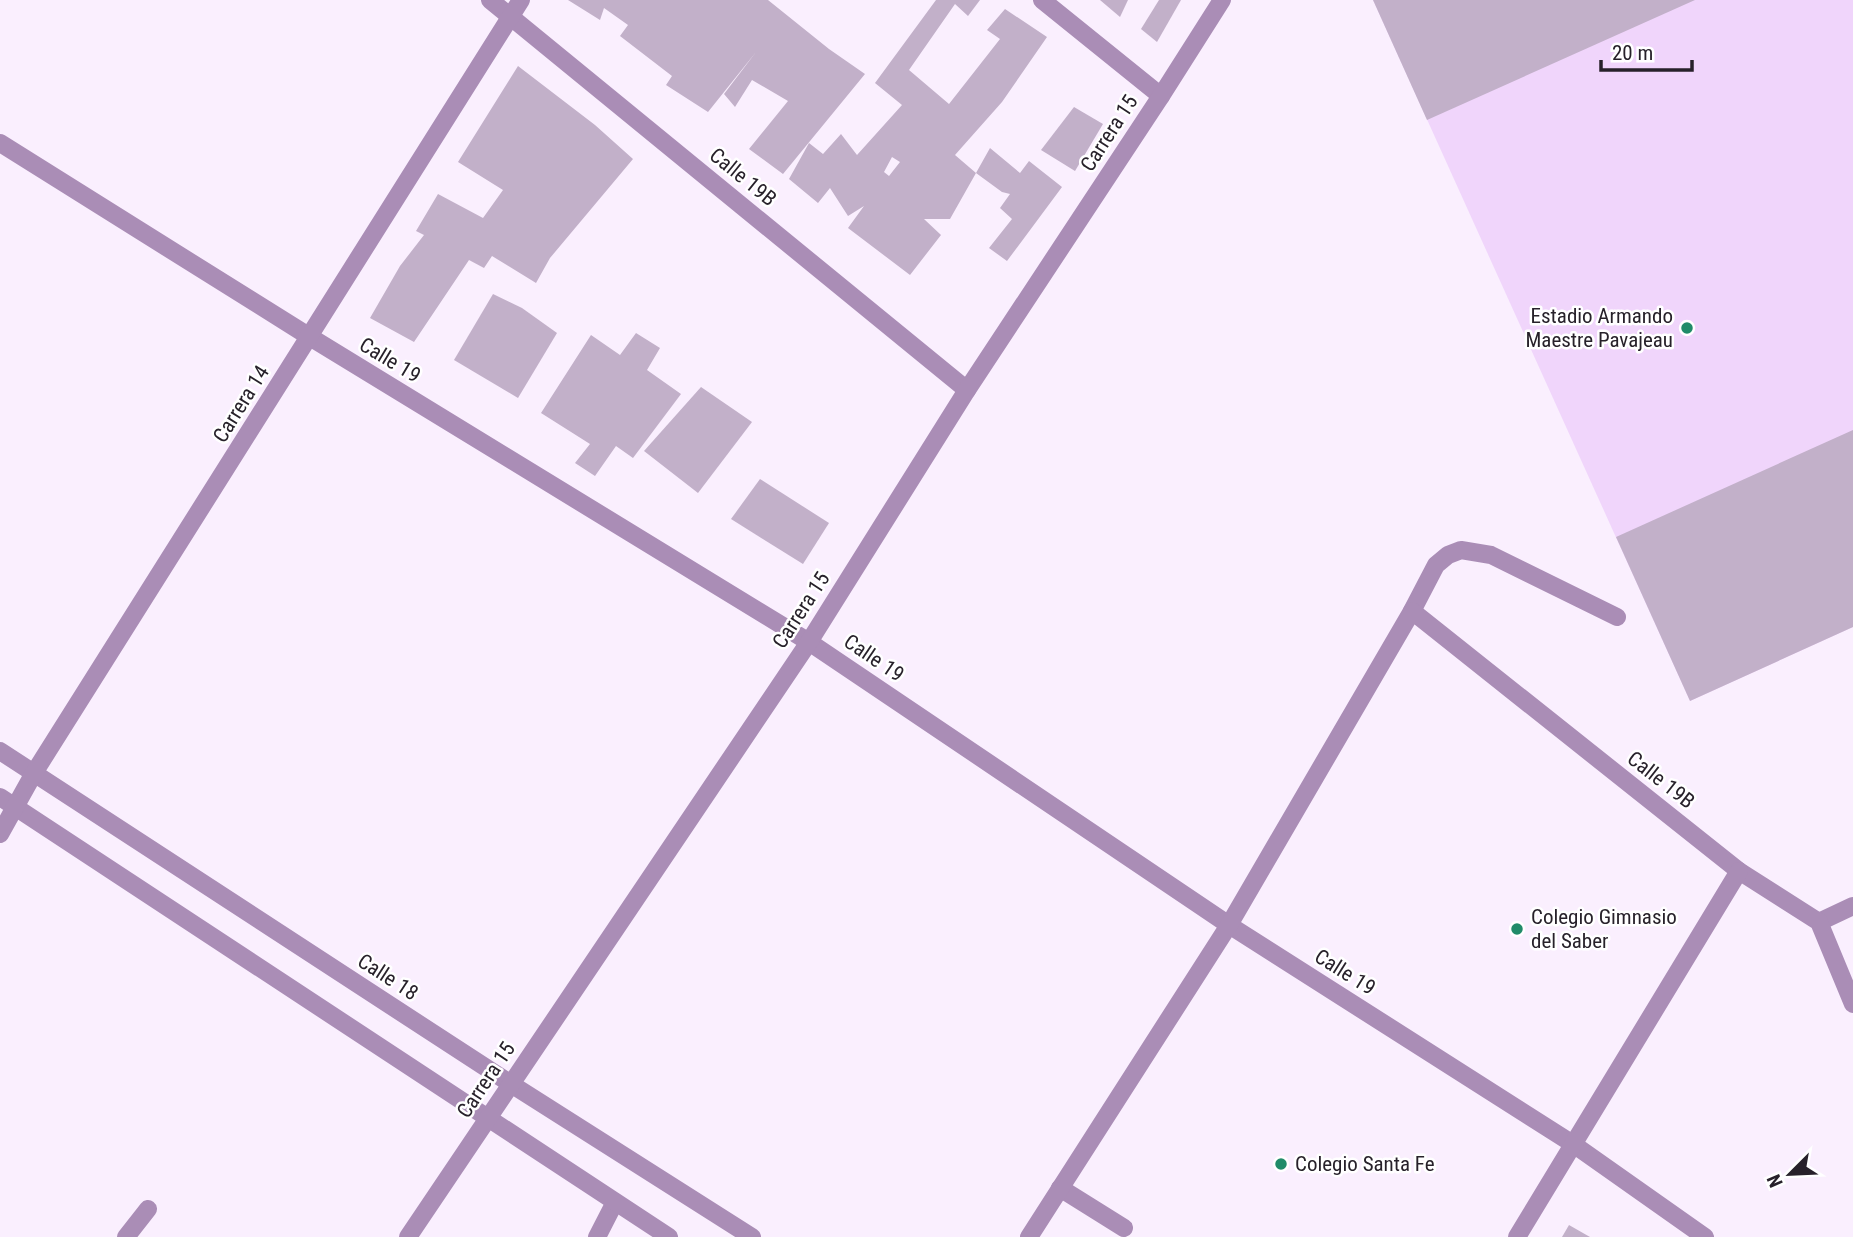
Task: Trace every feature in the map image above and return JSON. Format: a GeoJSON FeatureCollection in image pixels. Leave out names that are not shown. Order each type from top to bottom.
{"type":"FeatureCollection","features":[{"type":"Feature","properties":{"kind":"street","name":"Calle 19B"},"geometry":{"type":"LineString","coordinates":[[490,0],[967,390]]}},
{"type":"Feature","properties":{"kind":"street","name":"Carrera 14"},"geometry":{"type":"LineString","coordinates":[[0,834],[34,773],[521,0]]}},
{"type":"Feature","properties":{"kind":"street"},"geometry":{"type":"LineString","coordinates":[[1042,0],[1161,96]]}},
{"type":"Feature","properties":{"kind":"street","name":"Carrera 15"},"geometry":{"type":"LineString","coordinates":[[408,1237],[809,642],[967,390],[1222,0]]}},
{"type":"Feature","properties":{"kind":"street","name":"Calle 19"},"geometry":{"type":"LineString","coordinates":[[0,143],[310,337],[809,642],[1229,925],[1573,1144],[1705,1237]]}},
{"type":"Feature","properties":{"kind":"street"},"geometry":{"type":"LineString","coordinates":[[1029,1237],[1229,925],[1412,611],[1436,565],[1448,555],[1461,550],[1490,555],[1617,617]]}},
{"type":"Feature","properties":{"kind":"street","name":"Calle 19B"},"geometry":{"type":"LineString","coordinates":[[1412,611],[1739,871],[1819,922]]}},
{"type":"Feature","properties":{"kind":"street","name":"Calle 18"},"geometry":{"type":"LineString","coordinates":[[0,751],[511,1084],[752,1237]]}},
{"type":"Feature","properties":{"kind":"street"},"geometry":{"type":"LineString","coordinates":[[0,797],[669,1237]]}},
{"type":"Feature","properties":{"kind":"street"},"geometry":{"type":"LineString","coordinates":[[1517,1237],[1739,871]]}},
{"type":"Feature","properties":{"kind":"street"},"geometry":{"type":"LineString","coordinates":[[1853,906],[1819,922],[1853,1004]]}},
{"type":"Feature","properties":{"kind":"street"},"geometry":{"type":"LineString","coordinates":[[1060,1188],[1124,1228]]}},
{"type":"Feature","properties":{"kind":"street"},"geometry":{"type":"LineString","coordinates":[[597,1237],[615,1202]]}},
{"type":"Feature","properties":{"kind":"street"},"geometry":{"type":"LineString","coordinates":[[125,1237],[148,1209]]}},
{"type":"Feature","properties":{"kind":"shaded area","name":"Estadio Armando Maestre Pavajeau"},"geometry":{"type":"Polygon","coordinates":[[[1373,0],[1853,0],[1853,627],[1690,701],[1373,0]]]}},
{"type":"Feature","properties":{"kind":"building"},"geometry":{"type":"Polygon","coordinates":[[[568,0],[768,0],[865,74],[783,174],[749,149],[788,101],[752,80],[735,107],[724,94],[756,52],[708,112],[666,85],[672,76],[620,36],[628,25],[604,8],[600,20],[568,0]]]}},
{"type":"Feature","properties":{"kind":"building"},"geometry":{"type":"Polygon","coordinates":[[[936,0],[980,0],[968,16],[955,4],[909,70],[949,104],[1000,39],[987,30],[1005,9],[1047,37],[1002,102],[955,155],[976,173],[950,219],[924,219],[941,235],[910,275],[848,228],[864,206],[848,216],[830,188],[818,203],[789,179],[809,143],[823,154],[841,134],[857,155],[902,105],[875,83],[936,0]],[[892,157],[884,172],[889,176],[900,162],[892,157]]]}},
{"type":"Feature","properties":{"kind":"building"},"geometry":{"type":"Polygon","coordinates":[[[1100,0],[1128,0],[1120,17],[1100,0]]]}},
{"type":"Feature","properties":{"kind":"building"},"geometry":{"type":"Polygon","coordinates":[[[1159,0],[1181,0],[1157,42],[1141,29],[1159,0]]]}},
{"type":"Feature","properties":{"kind":"building"},"geometry":{"type":"Polygon","coordinates":[[[1373,0],[1695,0],[1427,120],[1373,0]]]}},
{"type":"Feature","properties":{"kind":"building"},"geometry":{"type":"Polygon","coordinates":[[[518,66],[595,125],[633,159],[550,258],[536,283],[492,256],[484,268],[469,260],[414,342],[370,318],[400,266],[424,235],[416,231],[438,194],[483,218],[503,190],[458,162],[518,66]]]}},
{"type":"Feature","properties":{"kind":"building"},"geometry":{"type":"Polygon","coordinates":[[[1074,107],[1103,124],[1075,171],[1041,150],[1074,107]]]}},
{"type":"Feature","properties":{"kind":"building"},"geometry":{"type":"Polygon","coordinates":[[[990,148],[1020,173],[1029,161],[1062,187],[1007,261],[989,248],[1012,219],[1000,208],[1010,194],[1002,192],[976,173],[990,148]]]}},
{"type":"Feature","properties":{"kind":"building"},"geometry":{"type":"Polygon","coordinates":[[[493,294],[522,308],[557,333],[518,398],[454,360],[493,294]]]}},
{"type":"Feature","properties":{"kind":"building"},"geometry":{"type":"Polygon","coordinates":[[[636,333],[660,348],[647,370],[681,394],[633,458],[616,446],[595,476],[575,463],[590,444],[541,413],[591,335],[620,355],[636,333]]]}},
{"type":"Feature","properties":{"kind":"building"},"geometry":{"type":"Polygon","coordinates":[[[701,387],[752,422],[698,493],[644,451],[701,387]]]}},
{"type":"Feature","properties":{"kind":"building"},"geometry":{"type":"Polygon","coordinates":[[[1853,430],[1853,627],[1690,701],[1616,537],[1853,430]]]}},
{"type":"Feature","properties":{"kind":"building"},"geometry":{"type":"Polygon","coordinates":[[[760,479],[829,523],[803,564],[731,519],[760,479]]]}},
{"type":"Feature","properties":{"kind":"building"},"geometry":{"type":"Polygon","coordinates":[[[1569,1225],[1590,1237],[1562,1237],[1569,1225]]]}},
{"type":"Feature","properties":{"kind":"place","name":"Estadio Armando Maestre Pavajeau"},"geometry":{"type":"Point","coordinates":[1687,328]}},
{"type":"Feature","properties":{"kind":"place","name":"Colegio Gimnasio del Saber"},"geometry":{"type":"Point","coordinates":[1517,929]}},
{"type":"Feature","properties":{"kind":"place","name":"Colegio Santa Fe"},"geometry":{"type":"Point","coordinates":[1281,1164]}}]}
